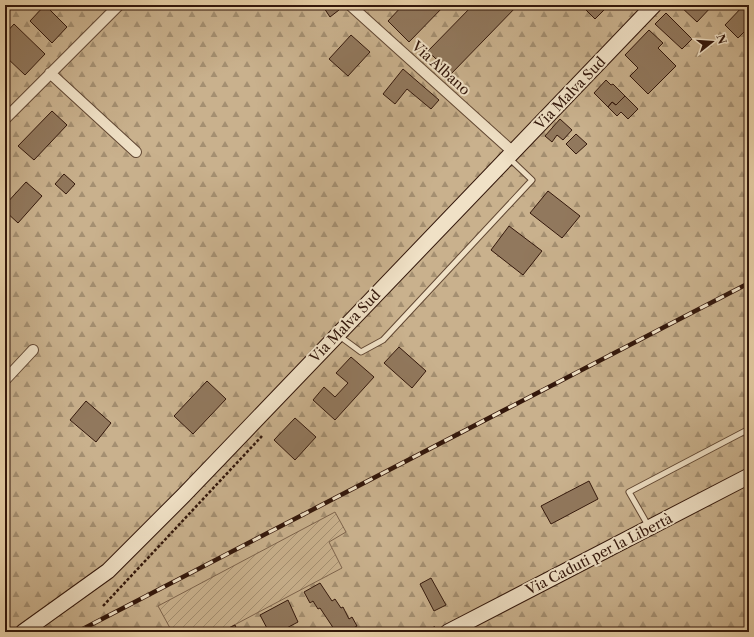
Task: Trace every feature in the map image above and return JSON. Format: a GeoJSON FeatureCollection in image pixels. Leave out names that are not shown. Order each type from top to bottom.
{"type":"FeatureCollection","features":[{"type":"Feature","properties":{"kind":"street"},"geometry":{"type":"LineString","coordinates":[[5,119],[119,5]]}},
{"type":"Feature","properties":{"kind":"street","name":"Via Albano"},"geometry":{"type":"LineString","coordinates":[[350,5],[510,154]]}},
{"type":"Feature","properties":{"kind":"street","name":"Via Malva Sud"},"geometry":{"type":"LineString","coordinates":[[23,632],[108,571],[654,5]]}},
{"type":"Feature","properties":{"kind":"street"},"geometry":{"type":"LineString","coordinates":[[50,73],[136,152]]}},
{"type":"Feature","properties":{"kind":"street"},"geometry":{"type":"LineString","coordinates":[[5,380],[33,350]]}},
{"type":"Feature","properties":{"kind":"street","name":"Via Caduti per la Libertà"},"geometry":{"type":"LineString","coordinates":[[448,632],[749,476]]}},
{"type":"Feature","properties":{"kind":"lane"},"geometry":{"type":"LineString","coordinates":[[337,335],[361,352],[383,340],[532,180],[510,154]]}},
{"type":"Feature","properties":{"kind":"lane"},"geometry":{"type":"LineString","coordinates":[[650,527],[629,492],[749,430]]}},
{"type":"Feature","properties":{"kind":"green space"},"geometry":{"type":"Polygon","coordinates":[[[5,5],[749,5],[749,632],[5,632],[5,5]]]}},
{"type":"Feature","properties":{"kind":"green space"},"geometry":{"type":"Polygon","coordinates":[[[335,512],[346,532],[329,542],[342,568],[221,632],[162,632],[170,628],[158,606],[335,512]]]}},
{"type":"Feature","properties":{"kind":"building"},"geometry":{"type":"Polygon","coordinates":[[[45,5],[67,27],[52,43],[30,21],[45,5]]]}},
{"type":"Feature","properties":{"kind":"building"},"geometry":{"type":"Polygon","coordinates":[[[322,5],[334,5],[339,10],[330,17],[322,5]]]}},
{"type":"Feature","properties":{"kind":"building"},"geometry":{"type":"Polygon","coordinates":[[[403,5],[445,5],[409,42],[388,21],[403,5]]]}},
{"type":"Feature","properties":{"kind":"building"},"geometry":{"type":"Polygon","coordinates":[[[473,5],[518,5],[451,74],[428,51],[473,5]]]}},
{"type":"Feature","properties":{"kind":"building"},"geometry":{"type":"Polygon","coordinates":[[[581,5],[609,5],[595,19],[581,5]]]}},
{"type":"Feature","properties":{"kind":"building"},"geometry":{"type":"Polygon","coordinates":[[[679,5],[713,5],[697,22],[679,5]]]}},
{"type":"Feature","properties":{"kind":"building"},"geometry":{"type":"Polygon","coordinates":[[[744,5],[749,8],[749,27],[738,38],[725,25],[744,5]]]}},
{"type":"Feature","properties":{"kind":"building"},"geometry":{"type":"Polygon","coordinates":[[[666,13],[692,39],[682,49],[655,24],[666,13]]]}},
{"type":"Feature","properties":{"kind":"building"},"geometry":{"type":"Polygon","coordinates":[[[14,24],[45,54],[25,75],[5,56],[5,34],[14,24]]]}},
{"type":"Feature","properties":{"kind":"building"},"geometry":{"type":"Polygon","coordinates":[[[649,30],[663,43],[658,48],[676,66],[648,94],[630,76],[638,68],[625,55],[649,30]]]}},
{"type":"Feature","properties":{"kind":"building"},"geometry":{"type":"Polygon","coordinates":[[[351,35],[370,52],[348,76],[329,59],[351,35]]]}},
{"type":"Feature","properties":{"kind":"building"},"geometry":{"type":"Polygon","coordinates":[[[403,69],[439,100],[431,109],[407,89],[395,104],[383,94],[403,69]]]}},
{"type":"Feature","properties":{"kind":"building"},"geometry":{"type":"Polygon","coordinates":[[[606,80],[611,85],[613,84],[625,96],[616,105],[612,102],[608,107],[594,93],[606,80]]]}},
{"type":"Feature","properties":{"kind":"building"},"geometry":{"type":"Polygon","coordinates":[[[625,96],[638,109],[628,119],[621,112],[617,116],[608,107],[612,102],[616,105],[625,96]]]}},
{"type":"Feature","properties":{"kind":"building"},"geometry":{"type":"Polygon","coordinates":[[[52,111],[67,125],[34,160],[18,146],[52,111]]]}},
{"type":"Feature","properties":{"kind":"building"},"geometry":{"type":"Polygon","coordinates":[[[560,119],[572,130],[563,140],[557,135],[552,142],[545,136],[560,119]]]}},
{"type":"Feature","properties":{"kind":"building"},"geometry":{"type":"Polygon","coordinates":[[[576,134],[587,144],[576,154],[566,144],[576,134]]]}},
{"type":"Feature","properties":{"kind":"building"},"geometry":{"type":"Polygon","coordinates":[[[64,174],[75,184],[66,194],[55,184],[64,174]]]}},
{"type":"Feature","properties":{"kind":"building"},"geometry":{"type":"Polygon","coordinates":[[[26,182],[42,196],[18,223],[5,211],[5,205],[26,182]]]}},
{"type":"Feature","properties":{"kind":"building"},"geometry":{"type":"Polygon","coordinates":[[[548,191],[580,216],[562,238],[530,213],[548,191]]]}},
{"type":"Feature","properties":{"kind":"building"},"geometry":{"type":"Polygon","coordinates":[[[509,226],[542,251],[523,275],[491,250],[509,226]]]}},
{"type":"Feature","properties":{"kind":"building"},"geometry":{"type":"Polygon","coordinates":[[[399,347],[426,371],[412,388],[384,363],[399,347]]]}},
{"type":"Feature","properties":{"kind":"building"},"geometry":{"type":"Polygon","coordinates":[[[351,357],[374,377],[335,420],[313,400],[324,387],[335,397],[348,383],[336,373],[351,357]]]}},
{"type":"Feature","properties":{"kind":"building"},"geometry":{"type":"Polygon","coordinates":[[[207,381],[226,399],[193,434],[174,416],[207,381]]]}},
{"type":"Feature","properties":{"kind":"building"},"geometry":{"type":"Polygon","coordinates":[[[86,401],[111,423],[96,442],[70,420],[86,401]]]}},
{"type":"Feature","properties":{"kind":"building"},"geometry":{"type":"Polygon","coordinates":[[[295,418],[316,437],[295,460],[274,440],[295,418]]]}},
{"type":"Feature","properties":{"kind":"building"},"geometry":{"type":"Polygon","coordinates":[[[589,481],[598,499],[551,524],[541,506],[589,481]]]}},
{"type":"Feature","properties":{"kind":"building"},"geometry":{"type":"Polygon","coordinates":[[[431,578],[446,605],[434,611],[420,584],[431,578]]]}},
{"type":"Feature","properties":{"kind":"building"},"geometry":{"type":"Polygon","coordinates":[[[320,583],[332,601],[335,599],[341,608],[343,607],[349,619],[352,617],[357,626],[346,632],[336,632],[320,608],[318,609],[313,601],[310,603],[304,592],[320,583]]]}},
{"type":"Feature","properties":{"kind":"building"},"geometry":{"type":"Polygon","coordinates":[[[288,600],[298,622],[279,632],[269,632],[260,615],[288,600]]]}},
{"type":"Feature","properties":{"kind":"building"},"geometry":{"type":"Polygon","coordinates":[[[235,625],[238,632],[221,632],[235,625]]]}},
{"type":"Feature","properties":{"kind":"railway"},"geometry":{"type":"LineString","coordinates":[[77,632],[749,283]]}}]}
